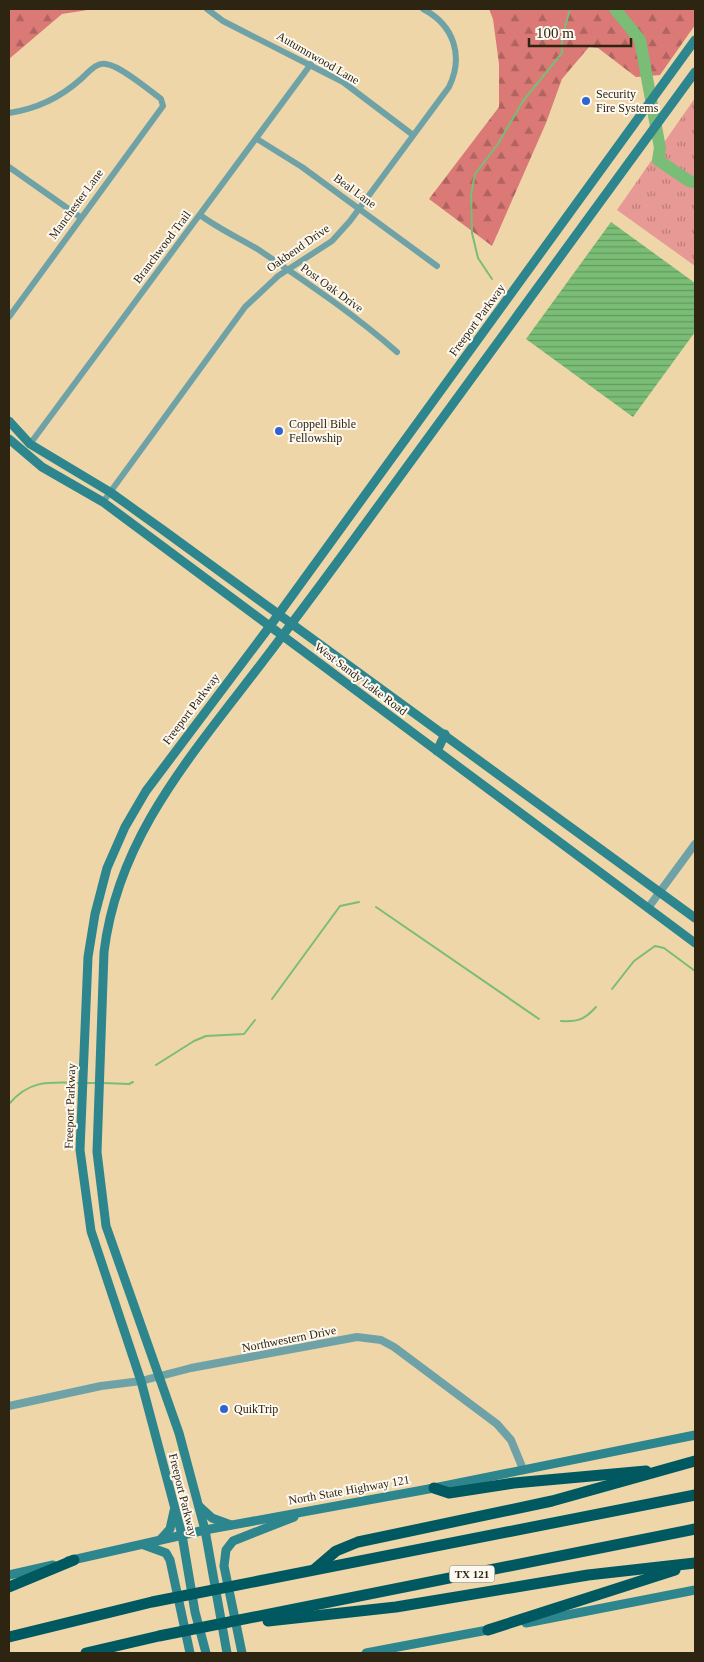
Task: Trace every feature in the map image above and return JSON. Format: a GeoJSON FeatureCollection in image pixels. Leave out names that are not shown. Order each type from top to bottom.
{"type":"FeatureCollection","features":[{"type":"Feature","properties":{"kind":"highway"},"geometry":{"type":"LineString","coordinates":[[313,1570],[336,1551],[358,1542],[481,1517],[625,1483],[695,1461]]}},
{"type":"Feature","properties":{"kind":"highway"},"geometry":{"type":"LineString","coordinates":[[434,1488],[448,1493],[514,1483],[695,1467]]}},
{"type":"Feature","properties":{"kind":"highway"},"geometry":{"type":"LineString","coordinates":[[9,1637],[152,1602],[695,1495]]}},
{"type":"Feature","properties":{"kind":"highway","name":"TX 121"},"geometry":{"type":"LineString","coordinates":[[86,1653],[159,1636],[695,1529]]}},
{"type":"Feature","properties":{"kind":"highway"},"geometry":{"type":"LineString","coordinates":[[9,1587],[74,1560]]}},
{"type":"Feature","properties":{"kind":"highway"},"geometry":{"type":"LineString","coordinates":[[244,1619],[258,1622],[396,1607],[588,1575],[695,1563]]}},
{"type":"Feature","properties":{"kind":"highway"},"geometry":{"type":"LineString","coordinates":[[488,1630],[695,1563]]}},
{"type":"Feature","properties":{"kind":"main road","name":"Freeport Parkway"},"geometry":{"type":"LineString","coordinates":[[206,1653],[195,1612],[182,1535],[141,1381],[92,1231],[80,1150],[88,957],[95,914],[107,868],[125,827],[146,791],[279,614],[695,40]]}},
{"type":"Feature","properties":{"kind":"main road"},"geometry":{"type":"LineString","coordinates":[[292,623],[695,72]]}},
{"type":"Feature","properties":{"kind":"main road"},"geometry":{"type":"LineString","coordinates":[[475,344],[489,354]]}},
{"type":"Feature","properties":{"kind":"main road","name":"West Sandy Lake Road"},"geometry":{"type":"LineString","coordinates":[[9,421],[30,444],[110,492],[445,734],[695,918]]}},
{"type":"Feature","properties":{"kind":"main road"},"geometry":{"type":"LineString","coordinates":[[411,432],[425,442]]}},
{"type":"Feature","properties":{"kind":"main road","name":"West Sandy Lake Road"},"geometry":{"type":"LineString","coordinates":[[9,439],[42,467],[103,502],[695,943]]}},
{"type":"Feature","properties":{"kind":"main road"},"geometry":{"type":"LineString","coordinates":[[350,516],[363,526]]}},
{"type":"Feature","properties":{"kind":"main road","name":"Freeport Parkway"},"geometry":{"type":"LineString","coordinates":[[228,1653],[205,1530],[179,1433],[106,1226],[97,1152],[104,952],[107,923],[122,875],[140,834],[160,800],[191,755],[292,623]]}},
{"type":"Feature","properties":{"kind":"main road"},"geometry":{"type":"LineString","coordinates":[[437,751],[445,734]]}},
{"type":"Feature","properties":{"kind":"main road"},"geometry":{"type":"LineString","coordinates":[[178,746],[191,755]]}},
{"type":"Feature","properties":{"kind":"main road","name":"North State Highway 121"},"geometry":{"type":"LineString","coordinates":[[9,1575],[205,1530],[434,1488],[695,1435]]}},
{"type":"Feature","properties":{"kind":"main road"},"geometry":{"type":"LineString","coordinates":[[198,1505],[212,1518],[231,1525]]}},
{"type":"Feature","properties":{"kind":"main road"},"geometry":{"type":"LineString","coordinates":[[160,1540],[170,1529],[174,1508]]}},
{"type":"Feature","properties":{"kind":"main road"},"geometry":{"type":"LineString","coordinates":[[242,1653],[224,1566],[226,1550],[233,1541],[315,1509]]}},
{"type":"Feature","properties":{"kind":"main road"},"geometry":{"type":"LineString","coordinates":[[142,1544],[166,1553],[170,1560],[190,1653]]}},
{"type":"Feature","properties":{"kind":"main road"},"geometry":{"type":"LineString","coordinates":[[366,1653],[695,1590]]}},
{"type":"Feature","properties":{"kind":"street","name":"Autumnwood Lane"},"geometry":{"type":"LineString","coordinates":[[207,9],[223,21],[311,64],[343,82],[413,135]]}},
{"type":"Feature","properties":{"kind":"street","name":"Oakbend Drive"},"geometry":{"type":"LineString","coordinates":[[103,502],[237,317],[264,287],[332,241],[359,208],[449,87],[456,72],[457,61],[451,36],[438,19],[422,9]]}},
{"type":"Feature","properties":{"kind":"street","name":"Manchester Lane"},"geometry":{"type":"LineString","coordinates":[[9,113],[44,103],[63,94],[95,66],[106,64],[115,67],[161,99],[163,106],[80,217],[9,317]]}},
{"type":"Feature","properties":{"kind":"street","name":"Branchwood Trail"},"geometry":{"type":"LineString","coordinates":[[30,444],[257,140],[311,64]]}},
{"type":"Feature","properties":{"kind":"street","name":"Beal Lane"},"geometry":{"type":"LineString","coordinates":[[257,140],[302,167],[437,266]]}},
{"type":"Feature","properties":{"kind":"street"},"geometry":{"type":"LineString","coordinates":[[9,168],[80,217]]}},
{"type":"Feature","properties":{"kind":"street","name":"Post Oak Drive"},"geometry":{"type":"LineString","coordinates":[[200,215],[214,226],[288,269],[374,332],[397,352]]}},
{"type":"Feature","properties":{"kind":"street"},"geometry":{"type":"LineString","coordinates":[[648,908],[695,844]]}},
{"type":"Feature","properties":{"kind":"street","name":"Northwestern Drive"},"geometry":{"type":"LineString","coordinates":[[9,1406],[101,1386],[141,1381],[357,1337],[381,1340],[394,1347],[506,1431],[523,1469]]}},
{"type":"Feature","properties":{"kind":"green space"},"geometry":{"type":"Polygon","coordinates":[[[9,9],[94,9],[62,14],[9,59],[9,9]]]}},
{"type":"Feature","properties":{"kind":"green space"},"geometry":{"type":"Polygon","coordinates":[[[489,9],[695,9],[695,25],[660,75],[636,77],[598,48],[589,47],[562,79],[546,123],[492,246],[429,199],[499,107],[499,64],[493,19],[489,9]]]}},
{"type":"Feature","properties":{"kind":"green space"},"geometry":{"type":"Polygon","coordinates":[[[695,98],[695,266],[617,210],[695,98]]]}},
{"type":"Feature","properties":{"kind":"shaded area"},"geometry":{"type":"Polygon","coordinates":[[[611,222],[695,283],[695,332],[633,417],[526,339],[611,222]]]}},
{"type":"Feature","properties":{"kind":"waterway"},"geometry":{"type":"LineString","coordinates":[[492,279],[478,258],[472,233],[471,195],[475,174],[498,144],[523,101],[562,53],[562,38],[570,9]]}},
{"type":"Feature","properties":{"kind":"waterway"},"geometry":{"type":"LineString","coordinates":[[615,9],[640,40],[660,148],[658,160],[689,181],[695,182]]}},
{"type":"Feature","properties":{"kind":"waterway"},"geometry":{"type":"LineString","coordinates":[[272,999],[340,906],[359,902]]}},
{"type":"Feature","properties":{"kind":"waterway"},"geometry":{"type":"LineString","coordinates":[[376,907],[539,1019]]}},
{"type":"Feature","properties":{"kind":"waterway"},"geometry":{"type":"LineString","coordinates":[[612,989],[634,961],[655,946],[664,948],[695,971]]}},
{"type":"Feature","properties":{"kind":"waterway"},"geometry":{"type":"LineString","coordinates":[[561,1021],[581,1019],[596,1007]]}},
{"type":"Feature","properties":{"kind":"waterway"},"geometry":{"type":"LineString","coordinates":[[156,1065],[194,1041],[206,1036],[244,1034],[255,1020]]}},
{"type":"Feature","properties":{"kind":"waterway"},"geometry":{"type":"LineString","coordinates":[[9,1104],[17,1096],[33,1086],[60,1082],[81,1083]]}},
{"type":"Feature","properties":{"kind":"waterway"},"geometry":{"type":"LineString","coordinates":[[103,1083],[129,1084],[133,1082]]}},
{"type":"Feature","properties":{"kind":"waterway"},"geometry":{"type":"LineString","coordinates":[[86,1083],[96,1083]]}},
{"type":"Feature","properties":{"kind":"place","name":"Security Fire Systems"},"geometry":{"type":"Point","coordinates":[586,101]}},
{"type":"Feature","properties":{"kind":"place","name":"Coppell Bible Fellowship"},"geometry":{"type":"Point","coordinates":[279,431]}},
{"type":"Feature","properties":{"kind":"place","name":"QuikTrip"},"geometry":{"type":"Point","coordinates":[224,1409]}}]}
